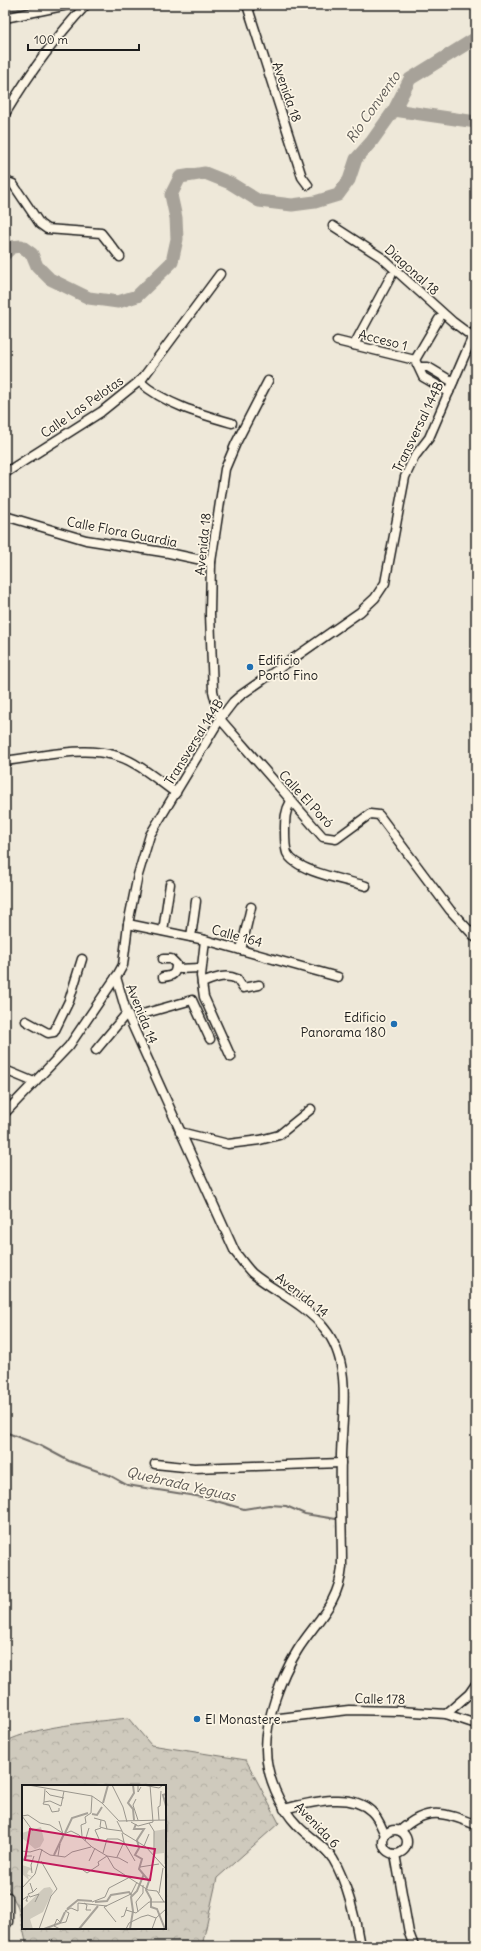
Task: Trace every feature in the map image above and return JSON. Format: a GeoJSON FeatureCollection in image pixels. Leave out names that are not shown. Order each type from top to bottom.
{"type":"FeatureCollection","features":[{"type":"Feature","properties":{"kind":"street"},"geometry":{"type":"LineString","coordinates":[[5,18],[68,5]]}},
{"type":"Feature","properties":{"kind":"street"},"geometry":{"type":"LineString","coordinates":[[5,114],[24,82],[55,39],[86,5]]}},
{"type":"Feature","properties":{"kind":"street","name":"Avenida 18"},"geometry":{"type":"LineString","coordinates":[[247,5],[302,176],[308,185]]}},
{"type":"Feature","properties":{"kind":"street"},"geometry":{"type":"LineString","coordinates":[[5,182],[12,184],[40,224],[47,229],[100,234],[120,257]]}},
{"type":"Feature","properties":{"kind":"street","name":"Diagonal 18"},"geometry":{"type":"LineString","coordinates":[[333,226],[381,257],[447,317],[474,333]]}},
{"type":"Feature","properties":{"kind":"street","name":"Calle Las Pelotas"},"geometry":{"type":"LineString","coordinates":[[5,473],[101,412],[140,381],[220,274]]}},
{"type":"Feature","properties":{"kind":"street"},"geometry":{"type":"LineString","coordinates":[[354,345],[391,276]]}},
{"type":"Feature","properties":{"kind":"street"},"geometry":{"type":"LineString","coordinates":[[439,320],[418,364],[423,377],[449,392]]}},
{"type":"Feature","properties":{"kind":"street","name":"Transversal 144B"},"geometry":{"type":"LineString","coordinates":[[5,1113],[69,1046],[123,965],[128,924],[138,875],[150,835],[220,719],[241,694],[301,657],[360,612],[375,598],[384,584],[405,477],[415,456],[429,438],[474,333]]}},
{"type":"Feature","properties":{"kind":"street","name":"Acceso 1"},"geometry":{"type":"LineString","coordinates":[[337,341],[428,367],[454,382]]}},
{"type":"Feature","properties":{"kind":"street"},"geometry":{"type":"LineString","coordinates":[[140,381],[147,388],[165,399],[232,423]]}},
{"type":"Feature","properties":{"kind":"street","name":"Avenida 18"},"geometry":{"type":"LineString","coordinates":[[220,719],[213,691],[210,614],[211,562],[225,469],[236,443],[268,381]]}},
{"type":"Feature","properties":{"kind":"street","name":"Calle Flora Guardia"},"geometry":{"type":"LineString","coordinates":[[5,516],[86,540],[169,553],[211,562]]}},
{"type":"Feature","properties":{"kind":"street","name":"Calle El Poró"},"geometry":{"type":"LineString","coordinates":[[220,719],[323,837],[327,839],[336,839],[370,814],[379,815],[450,910],[476,938]]}},
{"type":"Feature","properties":{"kind":"street"},"geometry":{"type":"LineString","coordinates":[[5,761],[80,751],[95,751],[114,754],[135,763],[176,793]]}},
{"type":"Feature","properties":{"kind":"street"},"geometry":{"type":"LineString","coordinates":[[291,801],[285,811],[285,837],[287,852],[294,861],[304,868],[366,886]]}},
{"type":"Feature","properties":{"kind":"street"},"geometry":{"type":"LineString","coordinates":[[163,931],[170,884]]}},
{"type":"Feature","properties":{"kind":"street"},"geometry":{"type":"LineString","coordinates":[[191,937],[196,901]]}},
{"type":"Feature","properties":{"kind":"street"},"geometry":{"type":"LineString","coordinates":[[241,950],[251,907]]}},
{"type":"Feature","properties":{"kind":"street","name":"Calle 164"},"geometry":{"type":"LineString","coordinates":[[128,924],[205,940],[338,977]]}},
{"type":"Feature","properties":{"kind":"street"},"geometry":{"type":"LineString","coordinates":[[205,940],[201,968],[202,983],[209,1010],[231,1057]]}},
{"type":"Feature","properties":{"kind":"street"},"geometry":{"type":"LineString","coordinates":[[26,1021],[48,1033],[54,1032],[68,1001],[82,959]]}},
{"type":"Feature","properties":{"kind":"street"},"geometry":{"type":"LineString","coordinates":[[163,959],[174,961],[176,969],[173,975],[163,977]]}},
{"type":"Feature","properties":{"kind":"street"},"geometry":{"type":"LineString","coordinates":[[176,969],[201,968]]}},
{"type":"Feature","properties":{"kind":"street"},"geometry":{"type":"LineString","coordinates":[[202,983],[220,976],[226,976],[237,979],[243,988],[259,985]]}},
{"type":"Feature","properties":{"kind":"street","name":"Avenida 14"},"geometry":{"type":"LineString","coordinates":[[116,977],[120,994],[128,1013],[235,1252],[252,1272],[296,1302],[324,1328],[332,1339],[338,1352],[342,1371],[344,1396],[341,1463],[341,1584],[326,1612],[297,1652]]}},
{"type":"Feature","properties":{"kind":"street"},"geometry":{"type":"LineString","coordinates":[[146,1013],[192,1000],[208,1036],[218,1029]]}},
{"type":"Feature","properties":{"kind":"street"},"geometry":{"type":"LineString","coordinates":[[96,1050],[128,1013]]}},
{"type":"Feature","properties":{"kind":"street"},"geometry":{"type":"LineString","coordinates":[[5,1070],[34,1082]]}},
{"type":"Feature","properties":{"kind":"street"},"geometry":{"type":"LineString","coordinates":[[180,1132],[228,1144],[260,1140],[278,1135],[311,1109]]}},
{"type":"Feature","properties":{"kind":"street"},"geometry":{"type":"LineString","coordinates":[[156,1464],[194,1468],[341,1463]]}},
{"type":"Feature","properties":{"kind":"street","name":"Avenida 6"},"geometry":{"type":"LineString","coordinates":[[297,1652],[282,1680],[270,1718],[266,1750],[268,1766],[284,1809],[297,1826],[324,1848],[333,1860],[348,1894],[360,1946]]}},
{"type":"Feature","properties":{"kind":"street"},"geometry":{"type":"LineString","coordinates":[[446,1714],[469,1694],[476,1684]]}},
{"type":"Feature","properties":{"kind":"street","name":"Calle 178"},"geometry":{"type":"LineString","coordinates":[[270,1718],[349,1710],[446,1714],[476,1724]]}},
{"type":"Feature","properties":{"kind":"street"},"geometry":{"type":"LineString","coordinates":[[284,1809],[306,1803],[344,1799],[353,1800],[371,1811],[377,1818],[386,1835]]}},
{"type":"Feature","properties":{"kind":"street"},"geometry":{"type":"LineString","coordinates":[[400,1831],[409,1823],[423,1815],[432,1813],[450,1815],[476,1825]]}},
{"type":"Feature","properties":{"kind":"street"},"geometry":{"type":"LineString","coordinates":[[395,1830],[400,1831],[404,1834],[407,1845],[405,1850],[395,1854],[390,1853],[383,1845],[386,1835],[395,1830]]}},
{"type":"Feature","properties":{"kind":"street"},"geometry":{"type":"LineString","coordinates":[[395,1854],[409,1933],[414,1946]]}},
{"type":"Feature","properties":{"kind":"street"},"geometry":{"type":"LineString","coordinates":[[5,1925],[8,1922],[8,1897]]}},
{"type":"Feature","properties":{"kind":"green space"},"geometry":{"type":"Polygon","coordinates":[[[5,5],[38,5],[5,11],[5,5]]]}},
{"type":"Feature","properties":{"kind":"green space"},"geometry":{"type":"Polygon","coordinates":[[[128,1718],[151,1745],[246,1760],[279,1823],[217,1878],[202,1946],[27,1946],[23,1929],[166,1929],[166,1785],[22,1785],[22,1924],[18,1907],[5,1882],[5,1742],[48,1728],[128,1718]]]}},
{"type":"Feature","properties":{"kind":"waterway","name":"Río Convento"},"geometry":{"type":"LineString","coordinates":[[5,254],[12,247],[21,246],[32,254],[37,266],[50,279],[89,298],[118,302],[137,296],[172,262],[177,239],[176,218],[171,195],[180,177],[205,173],[230,183],[259,201],[292,205],[315,202],[338,195],[349,180],[356,159],[372,141],[394,110],[410,79],[476,38]]}},
{"type":"Feature","properties":{"kind":"waterway"},"geometry":{"type":"LineString","coordinates":[[394,110],[476,122]]}},
{"type":"Feature","properties":{"kind":"waterway","name":"Quebrada Yeguas"},"geometry":{"type":"LineString","coordinates":[[5,1432],[39,1445],[69,1461],[109,1475],[127,1485],[202,1497],[244,1509],[269,1505],[286,1506],[305,1514],[336,1519]]}},
{"type":"Feature","properties":{"kind":"place","name":"Edificio Porto Fino"},"geometry":{"type":"Point","coordinates":[250,667]}},
{"type":"Feature","properties":{"kind":"place","name":"Edificio Panorama 180"},"geometry":{"type":"Point","coordinates":[394,1024]}},
{"type":"Feature","properties":{"kind":"place","name":"El Monastere"},"geometry":{"type":"Point","coordinates":[197,1719]}}]}
